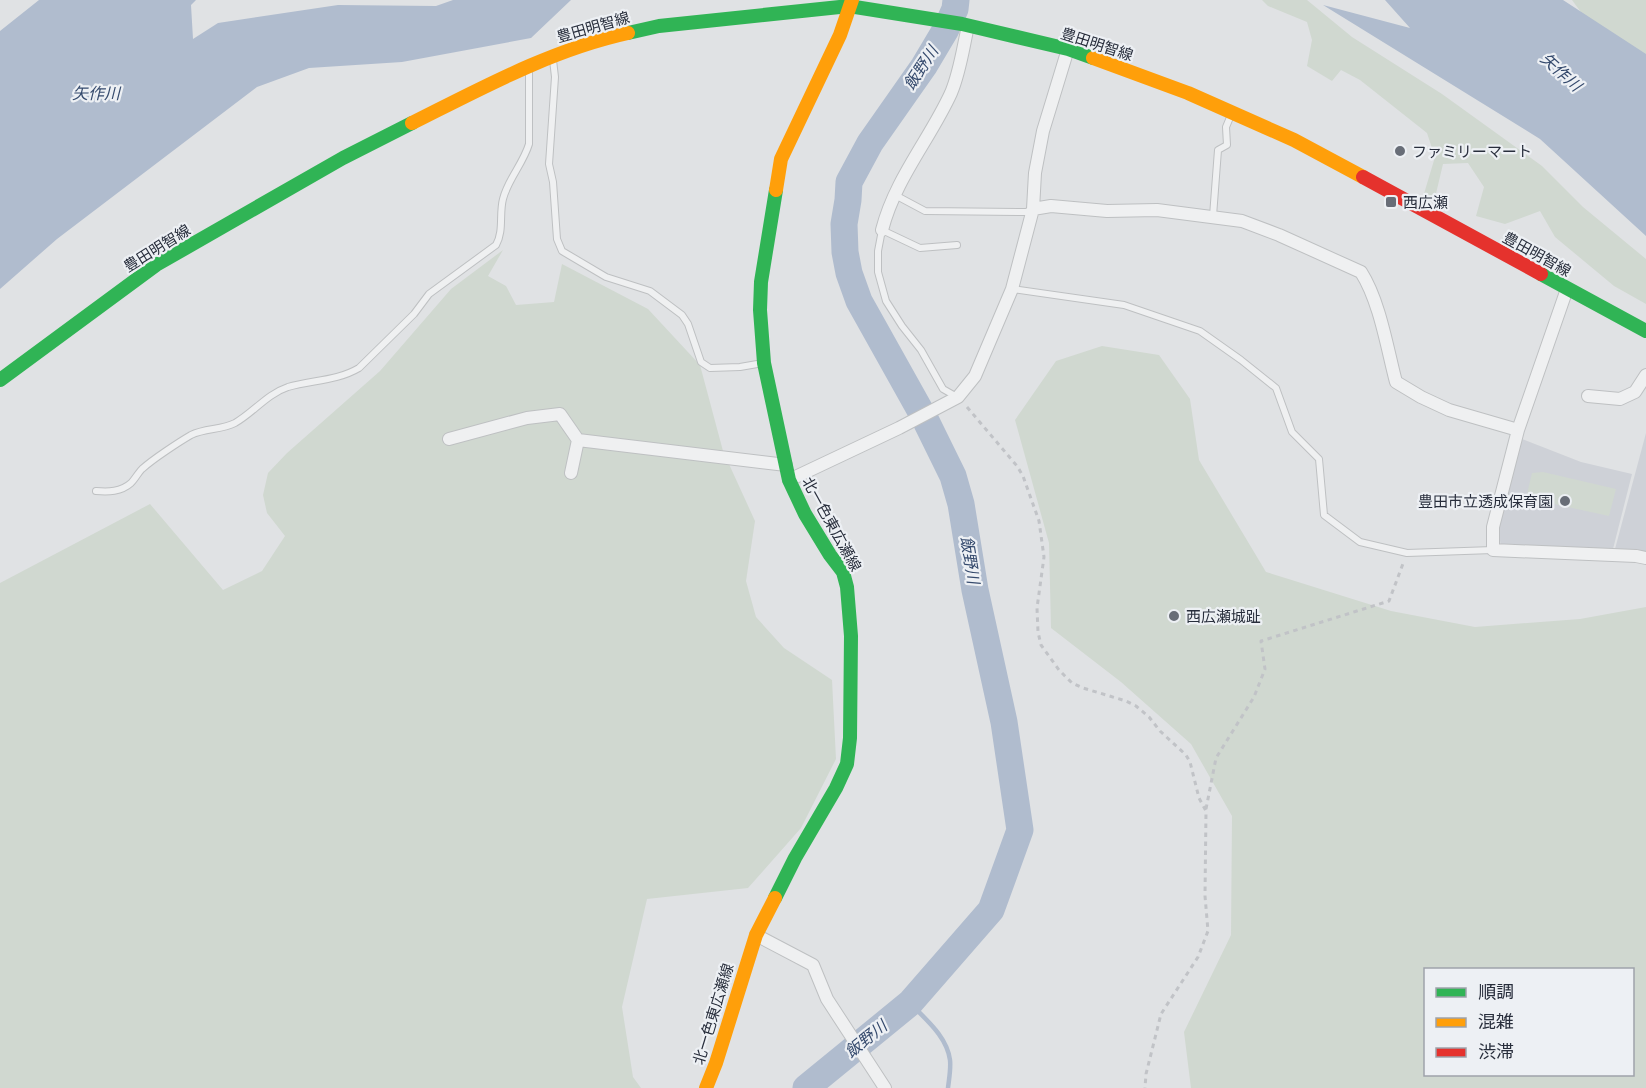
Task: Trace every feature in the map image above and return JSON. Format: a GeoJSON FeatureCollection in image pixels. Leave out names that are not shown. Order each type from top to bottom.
{"type":"FeatureCollection","features":[{"type":"Feature","properties":{"kind":"main road","name":"豊田明智線"},"geometry":{"type":"LineString","coordinates":[[0,380],[156,265],[343,158],[529,65],[604,38],[659,26],[850,3],[965,25],[1068,49],[1188,93],[1294,140],[1646,331]]}},
{"type":"Feature","properties":{"kind":"main road","name":"北一色東広瀬線"},"geometry":{"type":"LineString","coordinates":[[706,1088],[756,935],[847,764],[850,738],[851,636],[847,587],[843,572],[805,514],[789,480],[764,363],[760,310],[761,282],[782,159],[840,35],[850,3]]}},
{"type":"Feature","properties":{"kind":"street"},"geometry":{"type":"LineString","coordinates":[[882,230],[887,213],[918,148],[951,92],[958,75],[965,25]]}},
{"type":"Feature","properties":{"kind":"street"},"geometry":{"type":"LineString","coordinates":[[789,480],[943,405],[957,397],[975,376],[1012,289],[1033,209],[1035,173],[1043,131],[1068,49]]}},
{"type":"Feature","properties":{"kind":"street"},"geometry":{"type":"LineString","coordinates":[[1033,209],[1051,206],[1107,211],[1157,210],[1242,221],[1361,272],[1367,281],[1375,304],[1396,382],[1449,411],[1518,430]]}},
{"type":"Feature","properties":{"kind":"street"},"geometry":{"type":"LineString","coordinates":[[1567,289],[1518,430],[1493,527],[1493,550],[1646,558]]}},
{"type":"Feature","properties":{"kind":"street"},"geometry":{"type":"LineString","coordinates":[[1588,396],[1620,399],[1635,392],[1646,375]]}},
{"type":"Feature","properties":{"kind":"street"},"geometry":{"type":"LineString","coordinates":[[449,439],[527,418],[560,414],[578,440],[571,473]]}},
{"type":"Feature","properties":{"kind":"street"},"geometry":{"type":"LineString","coordinates":[[578,440],[786,465]]}},
{"type":"Feature","properties":{"kind":"street"},"geometry":{"type":"LineString","coordinates":[[756,935],[813,965],[827,999],[885,1088]]}},
{"type":"Feature","properties":{"kind":"lane"},"geometry":{"type":"LineString","coordinates":[[553,56],[555,77],[549,164],[553,182],[557,239],[562,251],[606,277],[650,291],[682,315],[688,324],[701,362],[710,368],[764,363]]}},
{"type":"Feature","properties":{"kind":"lane"},"geometry":{"type":"LineString","coordinates":[[96,491],[115,491],[124,488],[132,483],[142,470],[192,435],[233,424],[250,413],[264,399],[287,388],[350,373],[414,314],[429,294],[496,245],[500,238],[503,198],[526,155],[529,144],[529,65]]}},
{"type":"Feature","properties":{"kind":"lane"},"geometry":{"type":"LineString","coordinates":[[1213,216],[1218,150],[1227,145],[1226,127],[1232,112]]}},
{"type":"Feature","properties":{"kind":"lane"},"geometry":{"type":"LineString","coordinates":[[895,195],[925,211],[1026,212],[1033,209]]}},
{"type":"Feature","properties":{"kind":"lane"},"geometry":{"type":"LineString","coordinates":[[957,245],[920,248],[882,230],[878,251],[878,272],[886,301],[921,350],[942,389],[957,397]]}},
{"type":"Feature","properties":{"kind":"lane"},"geometry":{"type":"LineString","coordinates":[[1012,289],[1124,305],[1200,331],[1276,388],[1292,432],[1319,459],[1324,515],[1360,542],[1407,553],[1493,550]]}},
{"type":"Feature","properties":{"kind":"path"},"geometry":{"type":"LineString","coordinates":[[957,397],[978,417],[1017,466],[1032,499],[1039,521],[1044,557],[1037,608],[1041,645],[1059,670],[1072,683],[1126,701],[1149,717],[1160,731],[1186,755],[1190,762],[1199,798],[1206,811]]}},
{"type":"Feature","properties":{"kind":"path"},"geometry":{"type":"LineString","coordinates":[[1145,1088],[1146,1074],[1161,1014],[1198,957],[1208,931],[1205,896],[1206,811],[1216,758],[1254,697],[1265,669],[1261,641],[1389,601],[1407,553]]}},
{"type":"Feature","properties":{"kind":"shaded area"},"geometry":{"type":"Polygon","coordinates":[[[1262,0],[1307,0],[1352,37],[1442,94],[1542,166],[1583,207],[1646,259],[1646,304],[1614,286],[1555,237],[1540,211],[1505,224],[1476,216],[1484,187],[1468,163],[1443,164],[1434,202],[1423,197],[1435,157],[1427,133],[1360,80],[1341,70],[1332,81],[1307,66],[1312,40],[1307,22],[1268,6],[1262,0]]]}},
{"type":"Feature","properties":{"kind":"shaded area"},"geometry":{"type":"Polygon","coordinates":[[[1572,0],[1646,0],[1646,74],[1605,45],[1572,0]]]}},
{"type":"Feature","properties":{"kind":"shaded area"},"geometry":{"type":"Polygon","coordinates":[[[503,250],[488,276],[506,286],[516,305],[554,302],[562,264],[648,309],[700,365],[723,451],[755,521],[746,581],[756,617],[784,648],[832,680],[836,759],[801,828],[748,888],[647,899],[622,1007],[633,1077],[641,1088],[0,1088],[0,583],[150,504],[223,590],[262,571],[285,536],[267,513],[263,495],[268,473],[287,453],[380,371],[451,289],[503,250]]]}},
{"type":"Feature","properties":{"kind":"shaded area"},"geometry":{"type":"Polygon","coordinates":[[[1102,346],[1159,355],[1190,399],[1199,460],[1266,572],[1391,611],[1475,627],[1580,619],[1646,607],[1646,1088],[1191,1088],[1184,1032],[1231,935],[1232,816],[1191,744],[1121,682],[1051,628],[1049,543],[1015,420],[1056,361],[1102,346]]]}},
{"type":"Feature","properties":{"kind":"shaded area"},"geometry":{"type":"Polygon","coordinates":[[[1646,433],[1646,557],[1615,549],[1646,433]]]}},
{"type":"Feature","properties":{"kind":"shaded area","name":"豊田市立透成保育園"},"geometry":{"type":"Polygon","coordinates":[[[1522,439],[1581,462],[1632,474],[1613,549],[1605,558],[1501,547],[1498,528],[1522,439]]]}},
{"type":"Feature","properties":{"kind":"shaded area"},"geometry":{"type":"Polygon","coordinates":[[[1543,472],[1616,489],[1609,516],[1526,498],[1532,473],[1543,472]]]}},
{"type":"Feature","properties":{"kind":"water","name":"矢作川"},"geometry":{"type":"Polygon","coordinates":[[[39,0],[196,0],[191,5],[193,39],[218,23],[338,5],[436,6],[453,0],[571,0],[531,38],[402,62],[309,68],[257,87],[57,239],[0,289],[0,31],[39,0]]]}},
{"type":"Feature","properties":{"kind":"water","name":"矢作川"},"geometry":{"type":"Polygon","coordinates":[[[1385,0],[1563,0],[1646,54],[1646,236],[1540,139],[1323,5],[1410,28],[1385,0]]]}},
{"type":"Feature","properties":{"kind":"waterway","name":"飯野川"},"geometry":{"type":"LineString","coordinates":[[806,1088],[910,1003],[991,910],[1020,830],[1004,722],[975,590],[961,504],[953,476],[925,419],[859,301],[849,273],[845,252],[844,224],[849,182],[870,143],[924,66],[946,29],[955,9],[956,0]]}},
{"type":"Feature","properties":{"kind":"waterway"},"geometry":{"type":"LineString","coordinates":[[910,1003],[945,1043],[950,1060],[948,1088]]}},
{"type":"Feature","properties":{"kind":"traffic: fast"},"geometry":{"type":"LineString","coordinates":[[628,33],[659,26],[849,6],[962,24],[1068,49],[1093,58]]}},
{"type":"Feature","properties":{"kind":"traffic: fast"},"geometry":{"type":"LineString","coordinates":[[0,380],[156,265],[343,158],[412,123]]}},
{"type":"Feature","properties":{"kind":"traffic: fast"},"geometry":{"type":"LineString","coordinates":[[775,898],[847,764],[850,738],[851,636],[847,587],[843,572],[805,514],[789,480],[764,363],[760,310],[761,282],[776,190]]}},
{"type":"Feature","properties":{"kind":"traffic: fast"},"geometry":{"type":"LineString","coordinates":[[1541,274],[1646,331]]}},
{"type":"Feature","properties":{"kind":"traffic: slow"},"geometry":{"type":"LineString","coordinates":[[776,190],[781,159],[840,35],[852,0]]}},
{"type":"Feature","properties":{"kind":"traffic: slow"},"geometry":{"type":"LineString","coordinates":[[412,123],[517,71],[572,49],[628,33]]}},
{"type":"Feature","properties":{"kind":"traffic: slow"},"geometry":{"type":"LineString","coordinates":[[1093,58],[1188,93],[1294,140],[1363,177]]}},
{"type":"Feature","properties":{"kind":"traffic: slow"},"geometry":{"type":"LineString","coordinates":[[706,1088],[756,935],[775,898]]}},
{"type":"Feature","properties":{"kind":"traffic: jam"},"geometry":{"type":"LineString","coordinates":[[1363,177],[1541,274]]}},
{"type":"Feature","properties":{"kind":"place","name":"ファミリーマート"},"geometry":{"type":"Point","coordinates":[1400,151]}},
{"type":"Feature","properties":{"kind":"place","name":"西広瀬"},"geometry":{"type":"Point","coordinates":[1391,202]}},
{"type":"Feature","properties":{"kind":"place","name":"豊田市立透成保育園"},"geometry":{"type":"Point","coordinates":[1565,501]}},
{"type":"Feature","properties":{"kind":"place","name":"西広瀬城趾"},"geometry":{"type":"Point","coordinates":[1174,616]}}]}
